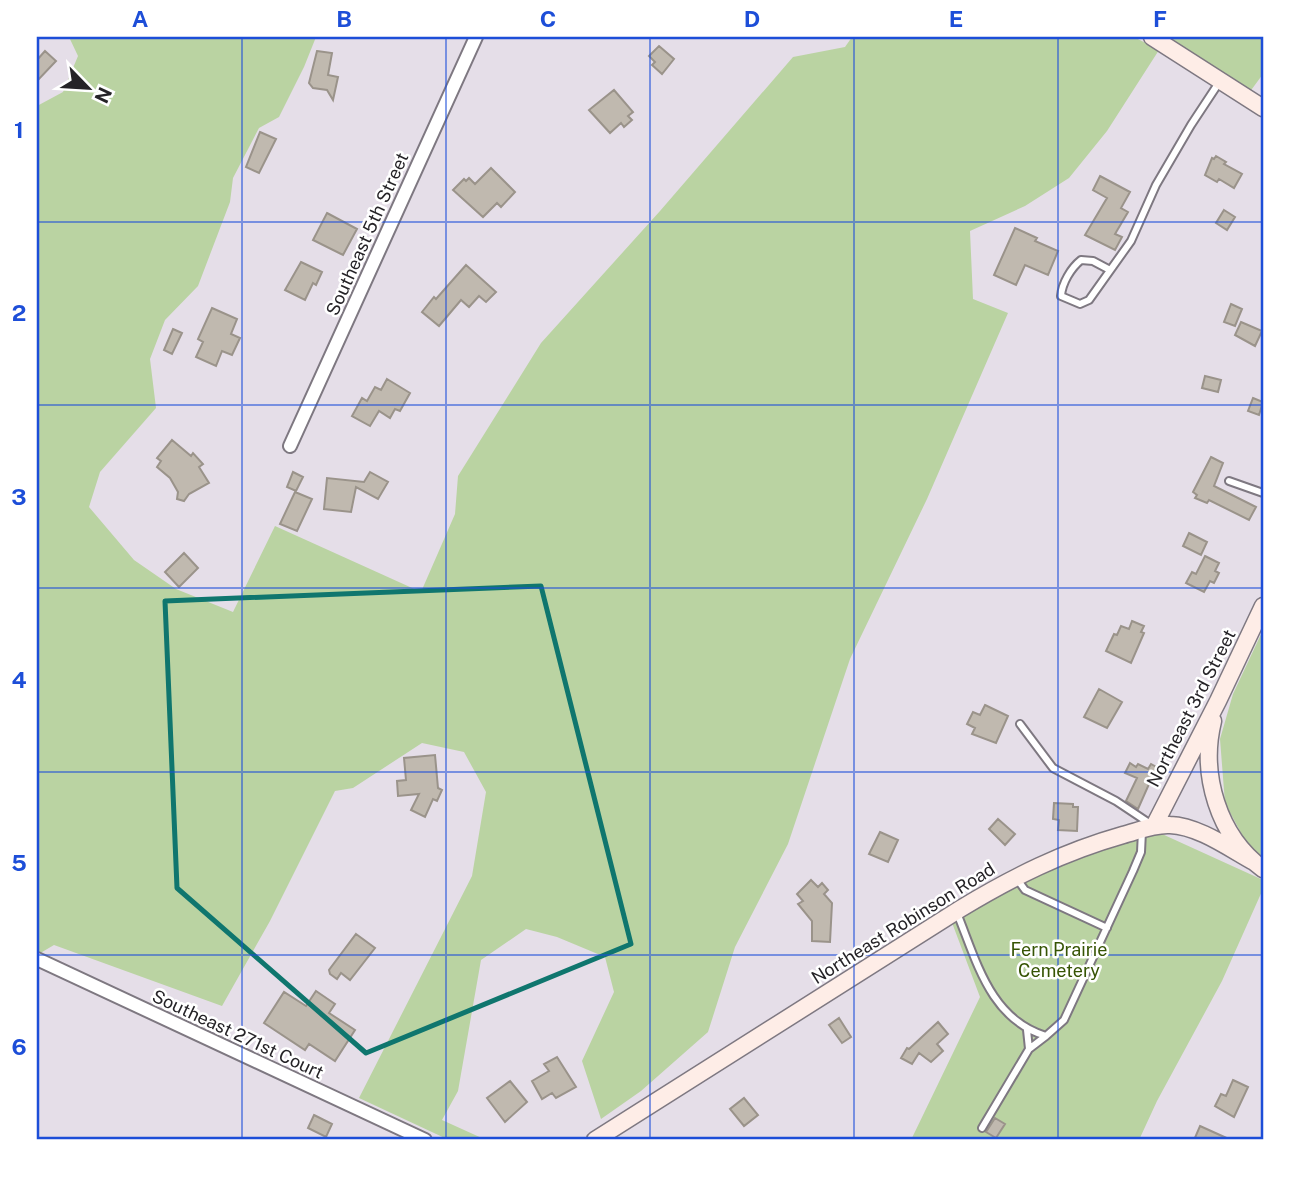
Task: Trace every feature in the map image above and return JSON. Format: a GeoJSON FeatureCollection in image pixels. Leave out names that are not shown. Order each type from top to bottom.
{"type":"FeatureCollection","features":[{"type":"Feature","properties":{"kind":"street","name":"Southeast 5th Street"},"geometry":{"type":"LineString","coordinates":[[290,446],[476,37]]}},
{"type":"Feature","properties":{"kind":"street"},"geometry":{"type":"LineString","coordinates":[[1152,37],[1263,108]]}},
{"type":"Feature","properties":{"kind":"street","name":"Northeast 3rd Street"},"geometry":{"type":"LineString","coordinates":[[1148,828],[1203,743],[1218,701],[1263,607]]}},
{"type":"Feature","properties":{"kind":"street"},"geometry":{"type":"LineString","coordinates":[[1203,743],[1217,804],[1228,830],[1259,866]]}},
{"type":"Feature","properties":{"kind":"street","name":"Northeast Robinson Road"},"geometry":{"type":"LineString","coordinates":[[595,1140],[1015,876],[1098,842],[1148,828],[1172,825],[1188,828],[1259,866]]}},
{"type":"Feature","properties":{"kind":"street","name":"Southeast 271st Court"},"geometry":{"type":"LineString","coordinates":[[37,959],[425,1140]]}},
{"type":"Feature","properties":{"kind":"lane"},"geometry":{"type":"LineString","coordinates":[[1110,270],[1093,261],[1081,260],[1063,286],[1061,296],[1074,303],[1085,303],[1110,270],[1131,241],[1156,185],[1221,80]]}},
{"type":"Feature","properties":{"kind":"lane"},"geometry":{"type":"LineString","coordinates":[[1230,481],[1263,494]]}},
{"type":"Feature","properties":{"kind":"lane"},"geometry":{"type":"LineString","coordinates":[[982,1128],[1029,1049],[1064,1020],[1107,928],[1148,828],[1116,801],[1053,768],[1020,724]]}},
{"type":"Feature","properties":{"kind":"lane"},"geometry":{"type":"LineString","coordinates":[[1015,876],[1025,890],[1107,928]]}},
{"type":"Feature","properties":{"kind":"lane"},"geometry":{"type":"LineString","coordinates":[[956,911],[988,989],[1005,1011],[1027,1030],[1046,1036]]}},
{"type":"Feature","properties":{"kind":"lane"},"geometry":{"type":"LineString","coordinates":[[1027,1030],[1029,1049]]}},
{"type":"Feature","properties":{"kind":"highlighted area"},"geometry":{"type":"Polygon","coordinates":[[[541,586],[631,944],[366,1053],[177,888],[165,601],[541,586]]]}},
{"type":"Feature","properties":{"kind":"green space"},"geometry":{"type":"Polygon","coordinates":[[[69,37],[316,37],[279,117],[259,128],[233,178],[230,202],[198,286],[165,320],[150,359],[156,408],[100,472],[89,507],[134,560],[176,589],[233,612],[275,526],[421,592],[455,514],[458,476],[541,343],[793,57],[845,47],[852,37],[1134,37],[1159,50],[1107,131],[1069,178],[1025,206],[970,231],[973,299],[1008,313],[927,499],[850,659],[788,844],[735,947],[708,1032],[641,1091],[601,1119],[582,1061],[614,992],[605,957],[557,937],[526,929],[481,960],[458,1091],[442,1120],[484,1139],[449,1140],[359,1098],[472,876],[486,792],[464,752],[422,743],[353,788],[335,791],[270,921],[222,1006],[54,945],[37,955],[37,106],[63,92],[78,56],[69,37]]]}},
{"type":"Feature","properties":{"kind":"green space"},"geometry":{"type":"Polygon","coordinates":[[[1162,37],[1263,37],[1263,74],[1249,93],[1162,37]]]}},
{"type":"Feature","properties":{"kind":"green space"},"geometry":{"type":"Polygon","coordinates":[[[1263,630],[1263,859],[1248,846],[1225,803],[1220,739],[1233,694],[1263,630]]]}},
{"type":"Feature","properties":{"kind":"green space","name":"Fern Prairie Cemetery"},"geometry":{"type":"Polygon","coordinates":[[[1162,834],[1263,880],[1263,889],[1222,981],[1139,1140],[911,1140],[980,997],[951,920],[1022,880],[1136,838],[1162,834]]]}},
{"type":"Feature","properties":{"kind":"building"},"geometry":{"type":"Polygon","coordinates":[[[659,46],[674,59],[662,74],[652,65],[655,62],[649,56],[659,46]]]}},
{"type":"Feature","properties":{"kind":"building"},"geometry":{"type":"Polygon","coordinates":[[[45,51],[56,61],[37,81],[37,60],[45,51]]]}},
{"type":"Feature","properties":{"kind":"building"},"geometry":{"type":"Polygon","coordinates":[[[317,51],[332,53],[328,75],[338,77],[333,100],[327,90],[313,88],[309,83],[317,51]]]}},
{"type":"Feature","properties":{"kind":"building"},"geometry":{"type":"Polygon","coordinates":[[[614,90],[633,112],[628,116],[632,120],[624,127],[621,123],[610,133],[589,110],[614,90]]]}},
{"type":"Feature","properties":{"kind":"building"},"geometry":{"type":"Polygon","coordinates":[[[260,132],[276,139],[259,173],[246,167],[260,132]]]}},
{"type":"Feature","properties":{"kind":"building"},"geometry":{"type":"Polygon","coordinates":[[[1216,156],[1242,174],[1234,188],[1205,175],[1212,158],[1216,156]]]}},
{"type":"Feature","properties":{"kind":"building"},"geometry":{"type":"Polygon","coordinates":[[[491,168],[515,192],[501,207],[497,203],[483,217],[453,190],[464,179],[466,181],[469,178],[475,184],[491,168]]]}},
{"type":"Feature","properties":{"kind":"building"},"geometry":{"type":"Polygon","coordinates":[[[1100,176],[1130,192],[1121,208],[1128,212],[1115,234],[1122,237],[1115,250],[1085,235],[1107,198],[1093,190],[1100,176]]]}},
{"type":"Feature","properties":{"kind":"building"},"geometry":{"type":"Polygon","coordinates":[[[1224,210],[1235,217],[1227,230],[1216,223],[1224,210]]]}},
{"type":"Feature","properties":{"kind":"building"},"geometry":{"type":"Polygon","coordinates":[[[327,213],[357,229],[343,255],[313,240],[327,213]]]}},
{"type":"Feature","properties":{"kind":"building"},"geometry":{"type":"Polygon","coordinates":[[[1015,228],[1058,251],[1048,275],[1025,265],[1016,285],[994,275],[1015,228]]]}},
{"type":"Feature","properties":{"kind":"building"},"geometry":{"type":"Polygon","coordinates":[[[301,262],[322,272],[305,300],[285,290],[301,262]]]}},
{"type":"Feature","properties":{"kind":"building"},"geometry":{"type":"Polygon","coordinates":[[[466,265],[496,292],[486,302],[479,296],[469,307],[461,300],[439,326],[422,312],[466,265]]]}},
{"type":"Feature","properties":{"kind":"building"},"geometry":{"type":"Polygon","coordinates":[[[1231,304],[1242,309],[1235,326],[1224,322],[1231,304]]]}},
{"type":"Feature","properties":{"kind":"building"},"geometry":{"type":"Polygon","coordinates":[[[212,308],[237,319],[231,334],[240,338],[232,355],[222,351],[216,366],[196,357],[203,342],[198,339],[212,308]]]}},
{"type":"Feature","properties":{"kind":"building"},"geometry":{"type":"Polygon","coordinates":[[[1241,322],[1262,331],[1255,346],[1235,335],[1241,322]]]}},
{"type":"Feature","properties":{"kind":"building"},"geometry":{"type":"Polygon","coordinates":[[[173,329],[182,333],[172,354],[164,350],[173,329]]]}},
{"type":"Feature","properties":{"kind":"building"},"geometry":{"type":"Polygon","coordinates":[[[1205,376],[1221,380],[1218,392],[1202,388],[1205,376]]]}},
{"type":"Feature","properties":{"kind":"building"},"geometry":{"type":"Polygon","coordinates":[[[387,379],[410,393],[400,411],[395,409],[390,418],[379,411],[370,426],[352,416],[362,398],[367,401],[375,387],[381,390],[387,379]]]}},
{"type":"Feature","properties":{"kind":"building"},"geometry":{"type":"Polygon","coordinates":[[[1253,398],[1263,402],[1259,415],[1248,411],[1253,398]]]}},
{"type":"Feature","properties":{"kind":"building"},"geometry":{"type":"Polygon","coordinates":[[[172,440],[191,456],[193,453],[203,464],[199,467],[209,483],[189,494],[184,501],[177,499],[178,492],[170,478],[157,467],[161,461],[157,458],[172,440]]]}},
{"type":"Feature","properties":{"kind":"building"},"geometry":{"type":"Polygon","coordinates":[[[1211,457],[1223,463],[1214,486],[1256,507],[1249,520],[1209,500],[1207,503],[1195,498],[1197,495],[1193,492],[1211,457]]]}},
{"type":"Feature","properties":{"kind":"building"},"geometry":{"type":"Polygon","coordinates":[[[293,472],[303,477],[296,491],[287,487],[293,472]]]}},
{"type":"Feature","properties":{"kind":"building"},"geometry":{"type":"Polygon","coordinates":[[[370,472],[388,482],[378,499],[356,487],[351,512],[324,509],[327,478],[364,482],[370,472]]]}},
{"type":"Feature","properties":{"kind":"building"},"geometry":{"type":"Polygon","coordinates":[[[295,492],[312,499],[297,531],[280,524],[295,492]]]}},
{"type":"Feature","properties":{"kind":"building"},"geometry":{"type":"Polygon","coordinates":[[[1189,533],[1207,542],[1201,555],[1183,546],[1189,533]]]}},
{"type":"Feature","properties":{"kind":"building"},"geometry":{"type":"Polygon","coordinates":[[[184,553],[198,568],[179,587],[165,572],[184,553]]]}},
{"type":"Feature","properties":{"kind":"building"},"geometry":{"type":"Polygon","coordinates":[[[1205,556],[1219,563],[1215,571],[1219,573],[1214,583],[1210,581],[1204,592],[1186,583],[1192,572],[1196,574],[1205,556]]]}},
{"type":"Feature","properties":{"kind":"building"},"geometry":{"type":"Polygon","coordinates":[[[1132,621],[1144,626],[1141,632],[1144,633],[1131,663],[1106,651],[1114,634],[1117,635],[1121,626],[1129,629],[1132,621]]]}},
{"type":"Feature","properties":{"kind":"building"},"geometry":{"type":"Polygon","coordinates":[[[1099,689],[1122,702],[1107,728],[1084,717],[1099,689]]]}},
{"type":"Feature","properties":{"kind":"building"},"geometry":{"type":"Polygon","coordinates":[[[985,705],[1008,716],[996,743],[972,734],[975,728],[967,724],[973,712],[980,715],[985,705]]]}},
{"type":"Feature","properties":{"kind":"building"},"geometry":{"type":"Polygon","coordinates":[[[435,755],[438,788],[442,790],[437,801],[433,799],[425,817],[411,810],[419,794],[398,796],[397,781],[406,780],[404,758],[435,755]]]}},
{"type":"Feature","properties":{"kind":"building"},"geometry":{"type":"Polygon","coordinates":[[[1130,763],[1148,769],[1151,764],[1160,769],[1152,785],[1149,784],[1138,809],[1126,801],[1137,778],[1125,773],[1130,763]]]}},
{"type":"Feature","properties":{"kind":"building"},"geometry":{"type":"Polygon","coordinates":[[[1054,803],[1073,804],[1073,807],[1078,807],[1077,831],[1058,830],[1059,820],[1053,819],[1054,803]]]}},
{"type":"Feature","properties":{"kind":"building"},"geometry":{"type":"Polygon","coordinates":[[[998,819],[1015,834],[1005,845],[989,829],[998,819]]]}},
{"type":"Feature","properties":{"kind":"building"},"geometry":{"type":"Polygon","coordinates":[[[880,832],[898,840],[888,862],[869,854],[880,832]]]}},
{"type":"Feature","properties":{"kind":"building"},"geometry":{"type":"Polygon","coordinates":[[[811,880],[818,887],[822,883],[828,890],[824,894],[832,903],[830,942],[812,941],[812,921],[798,904],[803,901],[797,894],[811,880]]]}},
{"type":"Feature","properties":{"kind":"building"},"geometry":{"type":"Polygon","coordinates":[[[356,934],[375,948],[350,980],[341,973],[337,979],[329,970],[356,934]]]}},
{"type":"Feature","properties":{"kind":"building"},"geometry":{"type":"Polygon","coordinates":[[[316,991],[335,1004],[329,1013],[355,1030],[335,1061],[309,1044],[305,1050],[264,1023],[284,992],[306,1006],[316,991]]]}},
{"type":"Feature","properties":{"kind":"building"},"geometry":{"type":"Polygon","coordinates":[[[839,1018],[851,1037],[842,1043],[829,1025],[839,1018]]]}},
{"type":"Feature","properties":{"kind":"building"},"geometry":{"type":"Polygon","coordinates":[[[938,1022],[948,1034],[937,1044],[943,1051],[931,1062],[919,1053],[912,1064],[901,1058],[907,1048],[938,1022]]]}},
{"type":"Feature","properties":{"kind":"building"},"geometry":{"type":"Polygon","coordinates":[[[557,1057],[576,1087],[556,1098],[552,1093],[542,1099],[532,1081],[549,1071],[544,1064],[557,1057]]]}},
{"type":"Feature","properties":{"kind":"building"},"geometry":{"type":"Polygon","coordinates":[[[1233,1080],[1248,1087],[1234,1117],[1215,1106],[1221,1094],[1226,1096],[1233,1080]]]}},
{"type":"Feature","properties":{"kind":"building"},"geometry":{"type":"Polygon","coordinates":[[[510,1081],[527,1102],[505,1122],[487,1098],[510,1081]]]}},
{"type":"Feature","properties":{"kind":"building"},"geometry":{"type":"Polygon","coordinates":[[[744,1098],[758,1115],[744,1126],[730,1109],[744,1098]]]}},
{"type":"Feature","properties":{"kind":"building"},"geometry":{"type":"Polygon","coordinates":[[[314,1115],[332,1124],[326,1137],[308,1128],[314,1115]]]}},
{"type":"Feature","properties":{"kind":"building"},"geometry":{"type":"Polygon","coordinates":[[[995,1118],[1005,1124],[996,1138],[986,1132],[995,1118]]]}},
{"type":"Feature","properties":{"kind":"building"},"geometry":{"type":"Polygon","coordinates":[[[1200,1126],[1231,1140],[1194,1140],[1200,1126]]]}}]}
